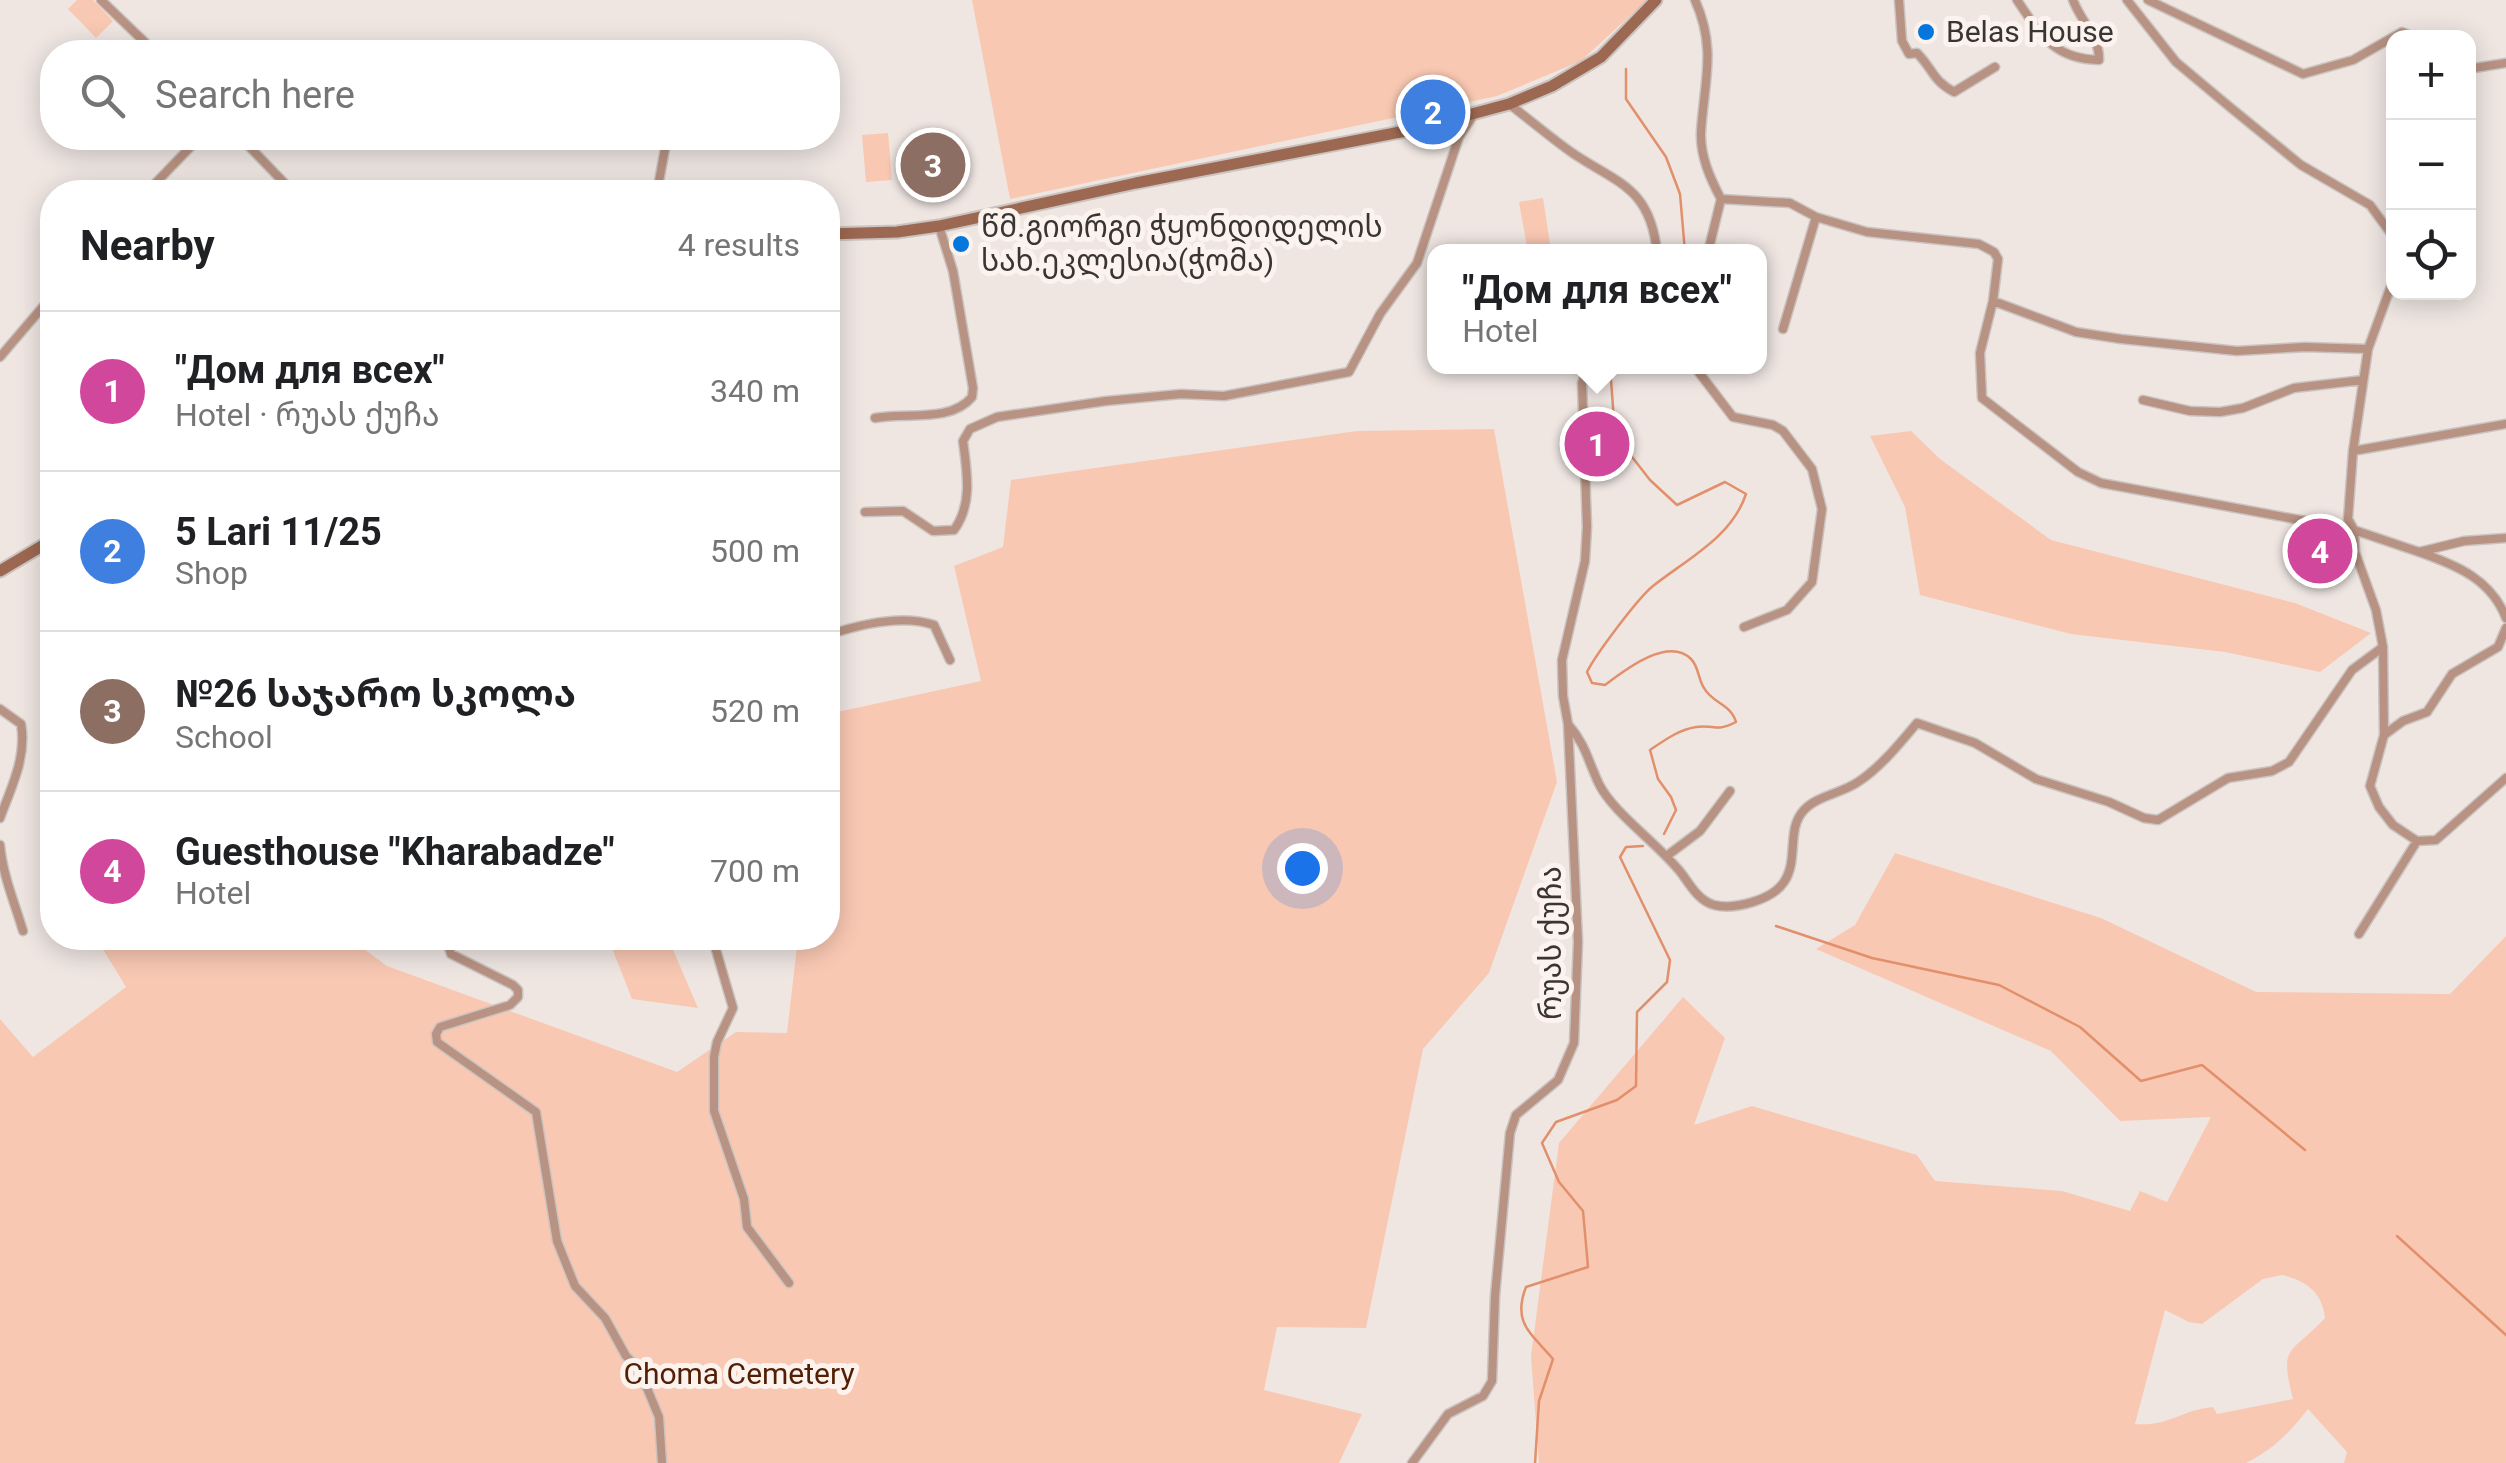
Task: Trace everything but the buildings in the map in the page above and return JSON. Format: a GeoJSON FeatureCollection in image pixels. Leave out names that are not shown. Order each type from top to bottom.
{"type":"FeatureCollection","features":[{"type":"Feature","properties":{"kind":"main road"},"geometry":{"type":"LineString","coordinates":[[840,234],[939,226],[1136,182],[1416,129],[1509,104],[1552,86],[1601,57],[1656,0]]}},
{"type":"Feature","properties":{"kind":"main road"},"geometry":{"type":"LineString","coordinates":[[0,571],[40,547]]}},
{"type":"Feature","properties":{"kind":"street"},"geometry":{"type":"LineString","coordinates":[[101,0],[143,40]]}},
{"type":"Feature","properties":{"kind":"street"},"geometry":{"type":"LineString","coordinates":[[1695,0],[1710,51],[1701,135],[1707,172],[1721,199],[1710,244]]}},
{"type":"Feature","properties":{"kind":"street"},"geometry":{"type":"LineString","coordinates":[[1899,0],[1902,41],[1909,54],[1918,53],[1926,61],[1936,82],[1954,92],[1995,67]]}},
{"type":"Feature","properties":{"kind":"street"},"geometry":{"type":"LineString","coordinates":[[2016,0],[2048,46],[2083,60],[2099,60],[2100,47],[2079,18],[2073,0]]}},
{"type":"Feature","properties":{"kind":"street"},"geometry":{"type":"LineString","coordinates":[[2128,0],[2176,62],[2301,166],[2370,205],[2386,227]]}},
{"type":"Feature","properties":{"kind":"street"},"geometry":{"type":"LineString","coordinates":[[2148,0],[2303,74],[2352,60],[2386,41]]}},
{"type":"Feature","properties":{"kind":"street"},"geometry":{"type":"LineString","coordinates":[[2476,68],[2506,64]]}},
{"type":"Feature","properties":{"kind":"street"},"geometry":{"type":"LineString","coordinates":[[1509,104],[1574,154],[1617,177],[1646,209],[1656,244]]}},
{"type":"Feature","properties":{"kind":"street"},"geometry":{"type":"LineString","coordinates":[[865,512],[903,511],[933,532],[954,530],[964,516],[968,479],[962,441],[970,428],[997,417],[1181,394],[1224,396],[1349,372],[1380,314],[1417,263],[1459,137],[1474,114]]}},
{"type":"Feature","properties":{"kind":"street"},"geometry":{"type":"LineString","coordinates":[[159,180],[187,150]]}},
{"type":"Feature","properties":{"kind":"street"},"geometry":{"type":"LineString","coordinates":[[254,150],[282,180]]}},
{"type":"Feature","properties":{"kind":"street"},"geometry":{"type":"LineString","coordinates":[[659,180],[665,150]]}},
{"type":"Feature","properties":{"kind":"street"},"geometry":{"type":"LineString","coordinates":[[1721,199],[1790,203],[1816,217],[1867,232],[1979,244],[1994,252],[1998,259],[1980,352],[1982,398],[2078,472],[2101,484],[2354,530],[2418,552],[2480,580],[2498,598],[2506,618]]}},
{"type":"Feature","properties":{"kind":"street"},"geometry":{"type":"LineString","coordinates":[[1783,329],[1816,217]]}},
{"type":"Feature","properties":{"kind":"street"},"geometry":{"type":"LineString","coordinates":[[876,418],[918,416],[959,408],[972,397],[953,271],[939,226]]}},
{"type":"Feature","properties":{"kind":"street"},"geometry":{"type":"LineString","coordinates":[[2386,300],[2368,349],[2348,518],[2383,646],[2384,735],[2370,786],[2393,825],[2417,841],[2436,840],[2506,778]]}},
{"type":"Feature","properties":{"kind":"street"},"geometry":{"type":"LineString","coordinates":[[1992,301],[2076,332],[2121,339],[2237,351],[2368,349]]}},
{"type":"Feature","properties":{"kind":"street"},"geometry":{"type":"LineString","coordinates":[[0,357],[40,310]]}},
{"type":"Feature","properties":{"kind":"street","name":"რუას ქუჩა"},"geometry":{"type":"LineString","coordinates":[[1412,1463],[1448,1414],[1483,1396],[1492,1381],[1495,1296],[1510,1133],[1516,1115],[1558,1080],[1574,1043],[1578,942],[1562,660],[1584,561],[1585,374]]}},
{"type":"Feature","properties":{"kind":"street"},"geometry":{"type":"LineString","coordinates":[[1700,374],[1733,417],[1773,424],[1784,432],[1812,469],[1822,509],[1812,582],[1787,610],[1744,627]]}},
{"type":"Feature","properties":{"kind":"street"},"geometry":{"type":"LineString","coordinates":[[2144,400],[2190,411],[2220,412],[2243,408],[2294,388],[2363,380]]}},
{"type":"Feature","properties":{"kind":"street"},"geometry":{"type":"LineString","coordinates":[[2353,451],[2506,424]]}},
{"type":"Feature","properties":{"kind":"street"},"geometry":{"type":"LineString","coordinates":[[2418,552],[2464,541],[2506,538]]}},
{"type":"Feature","properties":{"kind":"street"},"geometry":{"type":"LineString","coordinates":[[840,631],[856,626],[922,621],[934,625],[950,660]]}},
{"type":"Feature","properties":{"kind":"street"},"geometry":{"type":"LineString","coordinates":[[2384,735],[2403,721],[2427,712],[2452,674],[2498,647],[2506,628]]}},
{"type":"Feature","properties":{"kind":"street"},"geometry":{"type":"LineString","coordinates":[[1568,724],[1588,752],[1599,786],[1668,854],[1698,896],[1715,905],[1750,902],[1769,896],[1784,882],[1794,858],[1796,822],[1806,807],[1858,782],[1918,723],[1975,744],[2036,778],[2158,820],[2228,778],[2272,771],[2290,762],[2352,670],[2383,646]]}},
{"type":"Feature","properties":{"kind":"street"},"geometry":{"type":"LineString","coordinates":[[0,708],[21,724],[23,736],[20,760],[0,818]]}},
{"type":"Feature","properties":{"kind":"street"},"geometry":{"type":"LineString","coordinates":[[1668,854],[1700,831],[1730,791]]}},
{"type":"Feature","properties":{"kind":"street"},"geometry":{"type":"LineString","coordinates":[[2359,934],[2417,841]]}},
{"type":"Feature","properties":{"kind":"street"},"geometry":{"type":"LineString","coordinates":[[0,845],[2,871],[23,930]]}},
{"type":"Feature","properties":{"kind":"street"},"geometry":{"type":"LineString","coordinates":[[450,950],[518,990],[518,997],[510,1005],[440,1027],[437,1042],[536,1112],[557,1241],[575,1286],[605,1318],[626,1356],[639,1369],[659,1417],[662,1463]]}},
{"type":"Feature","properties":{"kind":"street"},"geometry":{"type":"LineString","coordinates":[[716,950],[733,1008],[717,1042],[714,1111],[744,1198],[747,1226],[789,1283]]}},
{"type":"Feature","properties":{"kind":"green space"},"geometry":{"type":"Polygon","coordinates":[[[77,0],[93,0],[113,21],[96,38],[68,9],[77,0]]]}},
{"type":"Feature","properties":{"kind":"green space"},"geometry":{"type":"Polygon","coordinates":[[[972,0],[1647,0],[1581,61],[1497,96],[1010,199],[972,0]]]}},
{"type":"Feature","properties":{"kind":"green space"},"geometry":{"type":"Polygon","coordinates":[[[888,133],[892,180],[866,182],[862,135],[888,133]]]}},
{"type":"Feature","properties":{"kind":"green space"},"geometry":{"type":"Polygon","coordinates":[[[1543,198],[1550,244],[1526,244],[1519,202],[1543,198]]]}},
{"type":"Feature","properties":{"kind":"green space","name":"Choma Cemetery"},"geometry":{"type":"Polygon","coordinates":[[[1494,429],[1557,782],[1489,973],[1423,1049],[1366,1328],[1277,1327],[1264,1390],[1362,1414],[1339,1463],[0,1463],[0,1019],[33,1057],[126,987],[103,950],[365,950],[387,966],[677,1072],[736,1032],[787,1033],[797,950],[840,950],[840,711],[981,681],[954,566],[1003,547],[1011,480],[1357,431],[1494,429]]]}},
{"type":"Feature","properties":{"kind":"green space"},"geometry":{"type":"Polygon","coordinates":[[[1911,431],[1940,459],[2051,540],[2295,603],[2371,633],[2320,672],[2225,652],[2071,634],[1920,595],[1905,507],[1870,436],[1911,431]]]}},
{"type":"Feature","properties":{"kind":"green space"},"geometry":{"type":"Polygon","coordinates":[[[1895,853],[2101,918],[2256,992],[2450,994],[2506,936],[2506,1463],[2344,1463],[2347,1452],[2308,1409],[2280,1440],[2246,1463],[1539,1463],[1531,1356],[1559,1143],[1683,997],[1725,1038],[1694,1125],[1752,1106],[1917,1155],[1935,1181],[2062,1191],[2130,1211],[2140,1191],[2167,1202],[2211,1117],[2120,1121],[2051,1051],[1816,949],[1855,925],[1895,853]],[[2282,1275],[2263,1279],[2202,1324],[2165,1310],[2135,1424],[2157,1423],[2213,1407],[2217,1414],[2293,1399],[2288,1359],[2325,1318],[2316,1295],[2282,1275]]]}},
{"type":"Feature","properties":{"kind":"green space"},"geometry":{"type":"Polygon","coordinates":[[[613,950],[673,950],[698,1008],[632,999],[613,950]]]}},
{"type":"Feature","properties":{"kind":"waterway"},"geometry":{"type":"LineString","coordinates":[[1626,69],[1626,99],[1666,157],[1680,194],[1684,244]]}},
{"type":"Feature","properties":{"kind":"waterway"},"geometry":{"type":"LineString","coordinates":[[1611,374],[1615,435],[1650,480],[1677,505],[1725,482],[1746,494],[1719,535],[1638,602],[1587,672],[1592,683],[1605,685],[1659,653],[1682,653],[1694,662],[1707,693],[1734,716],[1736,722],[1729,725],[1689,728],[1650,750],[1658,779],[1676,810],[1664,834]]}},
{"type":"Feature","properties":{"kind":"waterway"},"geometry":{"type":"LineString","coordinates":[[1535,1463],[1539,1401],[1553,1359],[1526,1327],[1522,1299],[1526,1287],[1588,1267],[1583,1211],[1559,1182],[1542,1143],[1556,1122],[1617,1100],[1636,1086],[1637,1012],[1667,982],[1670,960],[1620,857],[1626,847],[1643,846]]}},
{"type":"Feature","properties":{"kind":"waterway"},"geometry":{"type":"LineString","coordinates":[[1776,926],[1872,958],[1999,985],[2080,1027],[2141,1081],[2202,1065],[2305,1150]]}},
{"type":"Feature","properties":{"kind":"waterway"},"geometry":{"type":"LineString","coordinates":[[2397,1236],[2506,1335]]}},
{"type":"Feature","properties":{"kind":"place","name":"Belas House"},"geometry":{"type":"Point","coordinates":[1926,32]}},
{"type":"Feature","properties":{"kind":"place","name":"5 Lari 11/25"},"geometry":{"type":"Point","coordinates":[1433,112]}},
{"type":"Feature","properties":{"kind":"place","name":"№26 საჯარო სკოლა"},"geometry":{"type":"Point","coordinates":[933,165]}},
{"type":"Feature","properties":{"kind":"place","name":"წმ.გიორგი ჭყონდიდელის სახ.ეკლესია(ჭომა)"},"geometry":{"type":"Point","coordinates":[961,244]}},
{"type":"Feature","properties":{"kind":"place","name":"\"Дом для всех\""},"geometry":{"type":"Point","coordinates":[1597,444]}},
{"type":"Feature","properties":{"kind":"place","name":"Guesthouse \"Kharabadze\""},"geometry":{"type":"Point","coordinates":[2320,551]}}]}
